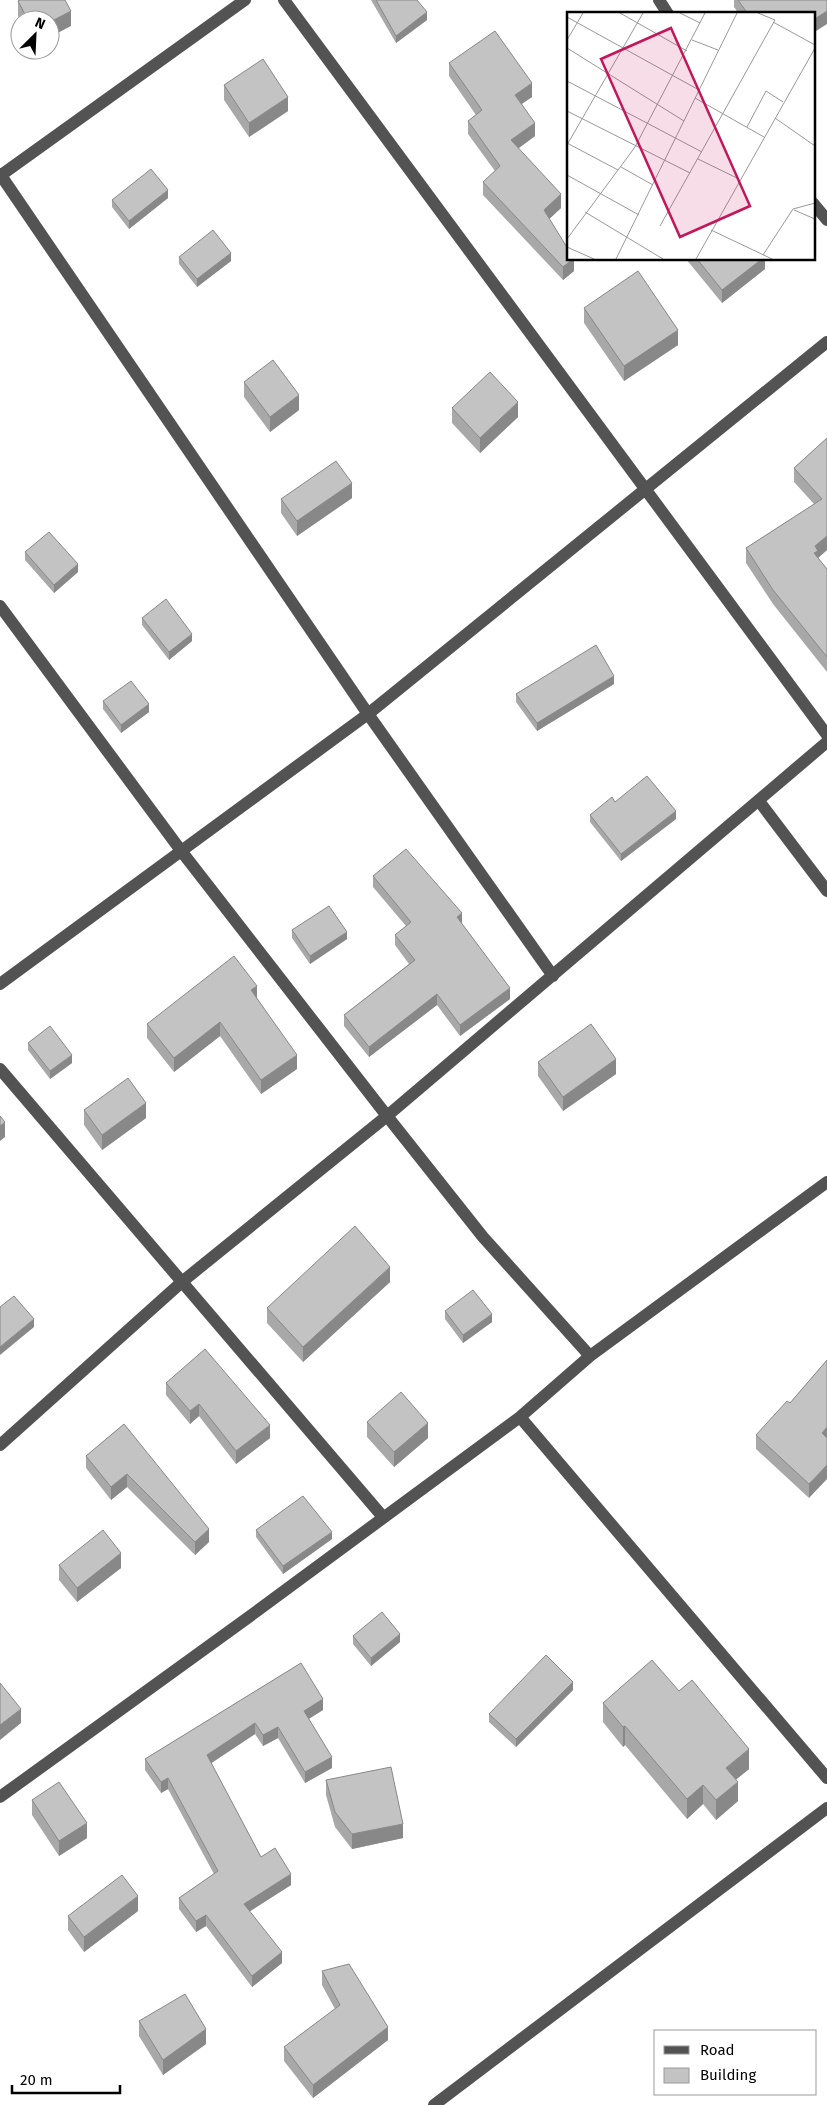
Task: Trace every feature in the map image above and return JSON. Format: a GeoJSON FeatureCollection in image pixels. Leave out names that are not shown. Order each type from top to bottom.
{"type":"FeatureCollection","features":[{"type":"Feature","properties":{"kind":"street"},"geometry":{"type":"LineString","coordinates":[[246,0],[0,175],[368,714],[553,976]]}},
{"type":"Feature","properties":{"kind":"street"},"geometry":{"type":"LineString","coordinates":[[284,0],[827,735]]}},
{"type":"Feature","properties":{"kind":"street"},"geometry":{"type":"LineString","coordinates":[[659,0],[667,12]]}},
{"type":"Feature","properties":{"kind":"street"},"geometry":{"type":"LineString","coordinates":[[814,204],[827,220]]}},
{"type":"Feature","properties":{"kind":"street"},"geometry":{"type":"LineString","coordinates":[[0,984],[368,714],[827,342]]}},
{"type":"Feature","properties":{"kind":"street"},"geometry":{"type":"LineString","coordinates":[[0,606],[182,852],[387,1116],[483,1237],[590,1356]]}},
{"type":"Feature","properties":{"kind":"street"},"geometry":{"type":"LineString","coordinates":[[0,1445],[183,1281],[387,1116],[827,742]]}},
{"type":"Feature","properties":{"kind":"street"},"geometry":{"type":"LineString","coordinates":[[759,801],[827,891]]}},
{"type":"Feature","properties":{"kind":"street"},"geometry":{"type":"LineString","coordinates":[[0,1068],[383,1517]]}},
{"type":"Feature","properties":{"kind":"street"},"geometry":{"type":"LineString","coordinates":[[0,1797],[257,1612],[520,1417],[590,1356],[827,1182]]}},
{"type":"Feature","properties":{"kind":"street"},"geometry":{"type":"LineString","coordinates":[[520,1417],[827,1778]]}},
{"type":"Feature","properties":{"kind":"street"},"geometry":{"type":"LineString","coordinates":[[434,2105],[827,1808]]}},
{"type":"Feature","properties":{"kind":"building"},"geometry":{"type":"Polygon","coordinates":[[[65,0],[71,11],[60,17],[60,10],[23,10],[18,1],[65,0]]]}},
{"type":"Feature","properties":{"kind":"building"},"geometry":{"type":"Polygon","coordinates":[[[376,0],[417,0],[427,12],[396,36],[376,0]]]}},
{"type":"Feature","properties":{"kind":"building"},"geometry":{"type":"Polygon","coordinates":[[[738,0],[827,0],[827,11],[814,19],[814,12],[747,12],[738,0]]]}},
{"type":"Feature","properties":{"kind":"building"},"geometry":{"type":"Polygon","coordinates":[[[495,31],[532,83],[515,95],[535,123],[511,140],[561,194],[544,210],[567,247],[567,260],[572,260],[563,267],[483,182],[500,166],[468,121],[482,110],[449,63],[495,31]]]}},
{"type":"Feature","properties":{"kind":"building"},"geometry":{"type":"Polygon","coordinates":[[[263,59],[288,97],[249,123],[224,85],[263,59]]]}},
{"type":"Feature","properties":{"kind":"building"},"geometry":{"type":"Polygon","coordinates":[[[151,169],[168,190],[129,221],[112,200],[151,169]]]}},
{"type":"Feature","properties":{"kind":"building"},"geometry":{"type":"Polygon","coordinates":[[[213,230],[231,253],[197,279],[179,257],[213,230]]]}},
{"type":"Feature","properties":{"kind":"building"},"geometry":{"type":"Polygon","coordinates":[[[698,260],[761,260],[722,290],[698,260]]]}},
{"type":"Feature","properties":{"kind":"building"},"geometry":{"type":"Polygon","coordinates":[[[638,271],[678,330],[624,366],[584,308],[638,271]]]}},
{"type":"Feature","properties":{"kind":"building"},"geometry":{"type":"Polygon","coordinates":[[[273,360],[299,395],[270,417],[244,382],[273,360]]]}},
{"type":"Feature","properties":{"kind":"building"},"geometry":{"type":"Polygon","coordinates":[[[490,372],[518,402],[480,438],[452,408],[490,372]]]}},
{"type":"Feature","properties":{"kind":"building"},"geometry":{"type":"Polygon","coordinates":[[[827,438],[827,536],[815,546],[818,551],[814,553],[827,569],[827,657],[773,590],[746,548],[822,499],[794,468],[827,438]]]}},
{"type":"Feature","properties":{"kind":"building"},"geometry":{"type":"Polygon","coordinates":[[[336,461],[352,483],[297,521],[281,499],[336,461]]]}},
{"type":"Feature","properties":{"kind":"building"},"geometry":{"type":"Polygon","coordinates":[[[49,532],[78,564],[54,585],[25,552],[49,532]]]}},
{"type":"Feature","properties":{"kind":"building"},"geometry":{"type":"Polygon","coordinates":[[[166,599],[192,634],[169,652],[142,618],[166,599]]]}},
{"type":"Feature","properties":{"kind":"building"},"geometry":{"type":"Polygon","coordinates":[[[596,645],[614,676],[537,723],[516,694],[596,645]]]}},
{"type":"Feature","properties":{"kind":"building"},"geometry":{"type":"Polygon","coordinates":[[[131,681],[149,704],[121,725],[103,701],[131,681]]]}},
{"type":"Feature","properties":{"kind":"building"},"geometry":{"type":"Polygon","coordinates":[[[647,776],[676,811],[621,854],[590,815],[612,797],[615,802],[647,776]]]}},
{"type":"Feature","properties":{"kind":"building"},"geometry":{"type":"Polygon","coordinates":[[[406,849],[462,913],[457,917],[510,988],[460,1025],[437,994],[369,1047],[344,1015],[415,960],[395,935],[411,922],[373,876],[406,849]]]}},
{"type":"Feature","properties":{"kind":"building"},"geometry":{"type":"Polygon","coordinates":[[[329,906],[347,932],[310,956],[292,930],[329,906]]]}},
{"type":"Feature","properties":{"kind":"building"},"geometry":{"type":"Polygon","coordinates":[[[234,956],[257,986],[251,990],[297,1055],[261,1080],[220,1022],[174,1058],[147,1024],[234,956]]]}},
{"type":"Feature","properties":{"kind":"building"},"geometry":{"type":"Polygon","coordinates":[[[591,1024],[616,1059],[563,1097],[538,1062],[591,1024]]]}},
{"type":"Feature","properties":{"kind":"building"},"geometry":{"type":"Polygon","coordinates":[[[50,1026],[72,1055],[50,1071],[28,1043],[50,1026]]]}},
{"type":"Feature","properties":{"kind":"building"},"geometry":{"type":"Polygon","coordinates":[[[128,1078],[146,1103],[102,1135],[84,1110],[128,1078]]]}},
{"type":"Feature","properties":{"kind":"building"},"geometry":{"type":"Polygon","coordinates":[[[0,1116],[5,1122],[0,1126],[0,1116]]]}},
{"type":"Feature","properties":{"kind":"building"},"geometry":{"type":"Polygon","coordinates":[[[355,1226],[390,1267],[303,1347],[267,1308],[355,1226]]]}},
{"type":"Feature","properties":{"kind":"building"},"geometry":{"type":"Polygon","coordinates":[[[473,1290],[492,1314],[463,1335],[445,1311],[473,1290]]]}},
{"type":"Feature","properties":{"kind":"building"},"geometry":{"type":"Polygon","coordinates":[[[14,1296],[34,1319],[0,1347],[0,1307],[14,1296]]]}},
{"type":"Feature","properties":{"kind":"building"},"geometry":{"type":"Polygon","coordinates":[[[205,1349],[270,1425],[236,1451],[199,1404],[190,1411],[166,1383],[205,1349]]]}},
{"type":"Feature","properties":{"kind":"building"},"geometry":{"type":"Polygon","coordinates":[[[827,1360],[827,1427],[822,1433],[827,1438],[827,1465],[809,1484],[756,1435],[787,1401],[790,1403],[827,1360]]]}},
{"type":"Feature","properties":{"kind":"building"},"geometry":{"type":"Polygon","coordinates":[[[401,1392],[428,1423],[394,1452],[367,1422],[401,1392]]]}},
{"type":"Feature","properties":{"kind":"building"},"geometry":{"type":"Polygon","coordinates":[[[124,1424],[209,1529],[195,1542],[127,1474],[111,1487],[86,1456],[124,1424]]]}},
{"type":"Feature","properties":{"kind":"building"},"geometry":{"type":"Polygon","coordinates":[[[303,1496],[332,1532],[283,1566],[256,1530],[303,1496]]]}},
{"type":"Feature","properties":{"kind":"building"},"geometry":{"type":"Polygon","coordinates":[[[103,1530],[121,1553],[77,1588],[59,1565],[103,1530]]]}},
{"type":"Feature","properties":{"kind":"building"},"geometry":{"type":"Polygon","coordinates":[[[382,1612],[400,1634],[371,1658],[353,1636],[382,1612]]]}},
{"type":"Feature","properties":{"kind":"building"},"geometry":{"type":"Polygon","coordinates":[[[546,1655],[573,1682],[516,1739],[489,1714],[546,1655]]]}},
{"type":"Feature","properties":{"kind":"building"},"geometry":{"type":"Polygon","coordinates":[[[652,1660],[679,1691],[692,1680],[749,1749],[726,1768],[738,1782],[716,1800],[703,1785],[687,1799],[603,1703],[652,1660]]]}},
{"type":"Feature","properties":{"kind":"building"},"geometry":{"type":"Polygon","coordinates":[[[301,1663],[323,1699],[304,1711],[332,1757],[305,1772],[278,1727],[263,1735],[255,1723],[207,1755],[261,1857],[275,1848],[291,1874],[244,1904],[282,1952],[252,1976],[206,1915],[196,1921],[179,1898],[218,1871],[168,1778],[161,1782],[145,1759],[301,1663]]]}},
{"type":"Feature","properties":{"kind":"building"},"geometry":{"type":"Polygon","coordinates":[[[0,1683],[21,1709],[0,1725],[0,1683]]]}},
{"type":"Feature","properties":{"kind":"building"},"geometry":{"type":"Polygon","coordinates":[[[391,1767],[403,1824],[352,1834],[335,1812],[326,1780],[391,1767]]]}},
{"type":"Feature","properties":{"kind":"building"},"geometry":{"type":"Polygon","coordinates":[[[59,1782],[87,1823],[59,1841],[32,1800],[59,1782]]]}},
{"type":"Feature","properties":{"kind":"building"},"geometry":{"type":"Polygon","coordinates":[[[122,1875],[138,1896],[84,1937],[68,1916],[122,1875]]]}},
{"type":"Feature","properties":{"kind":"building"},"geometry":{"type":"Polygon","coordinates":[[[349,1964],[388,2027],[313,2085],[284,2047],[340,2005],[322,1971],[349,1964]]]}},
{"type":"Feature","properties":{"kind":"building"},"geometry":{"type":"Polygon","coordinates":[[[185,1994],[206,2029],[163,2060],[139,2021],[185,1994]]]}}]}
